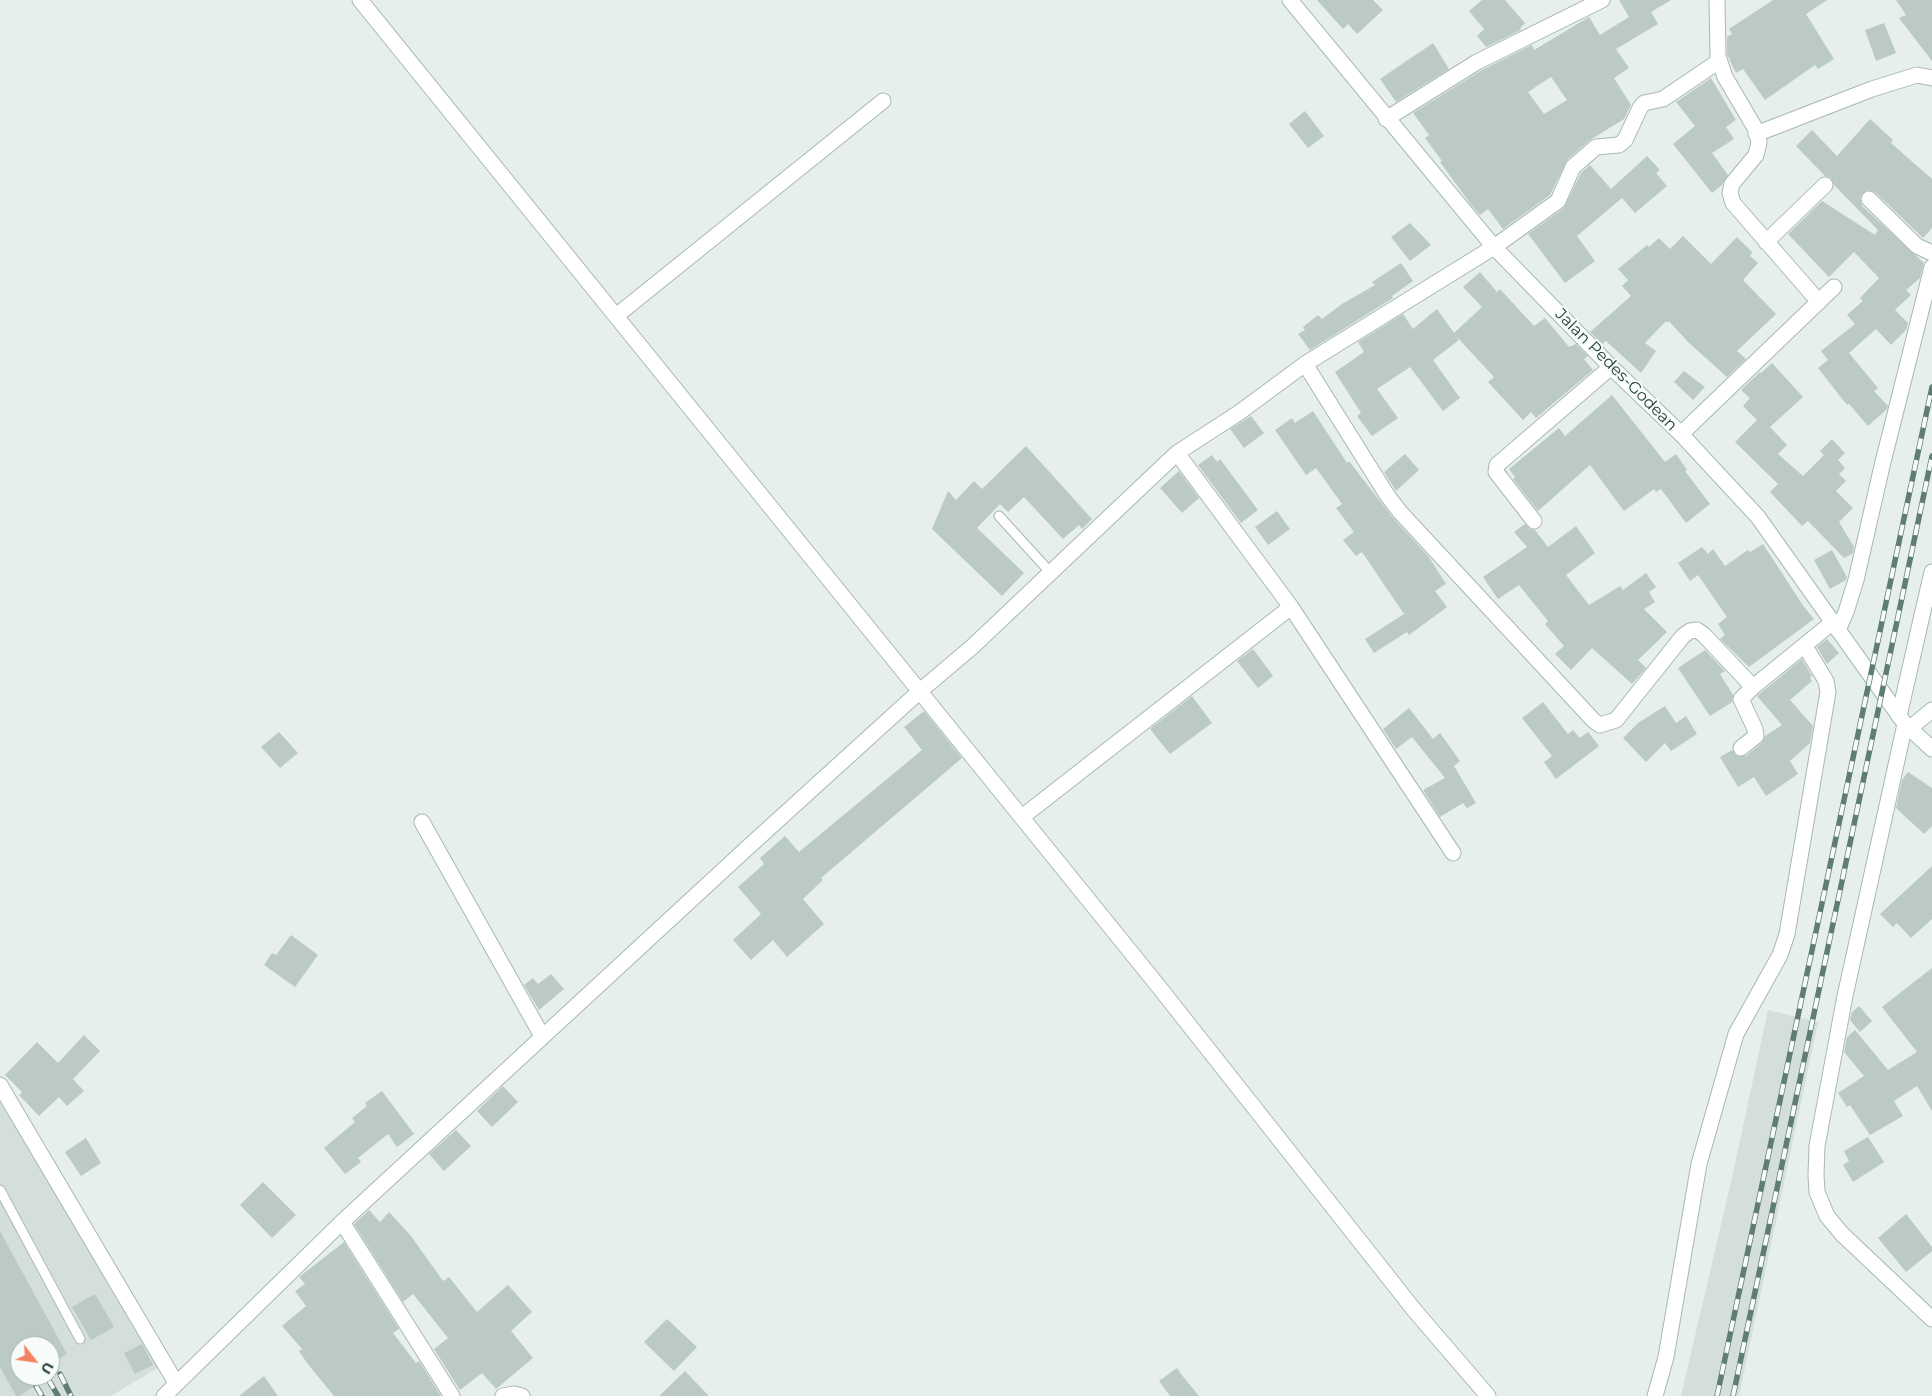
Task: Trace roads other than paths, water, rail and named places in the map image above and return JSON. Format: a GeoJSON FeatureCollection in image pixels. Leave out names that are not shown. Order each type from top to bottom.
{"type":"FeatureCollection","features":[{"type":"Feature","properties":{"kind":"street"},"geometry":{"type":"LineString","coordinates":[[360,0],[1022,817],[1415,1311],[1488,1396]]}},
{"type":"Feature","properties":{"kind":"street","name":"Jalan Pedes-Godean"},"geometry":{"type":"LineString","coordinates":[[1290,0],[1386,119],[1494,247],[1610,367],[1681,434],[1758,517],[1904,723],[1932,749]]}},
{"type":"Feature","properties":{"kind":"street"},"geometry":{"type":"LineString","coordinates":[[1386,119],[1477,62],[1602,0]]}},
{"type":"Feature","properties":{"kind":"street"},"geometry":{"type":"LineString","coordinates":[[1717,0],[1719,61],[1725,77],[1759,142],[1756,155],[1732,184],[1730,193],[1733,203],[1819,302]]}},
{"type":"Feature","properties":{"kind":"street"},"geometry":{"type":"LineString","coordinates":[[164,1396],[172,1377],[920,691],[972,647],[1177,453],[1240,412],[1305,364],[1494,247],[1558,201],[1569,172],[1594,149],[1619,145],[1625,140],[1636,113],[1644,103],[1663,98],[1719,61]]}},
{"type":"Feature","properties":{"kind":"street"},"geometry":{"type":"LineString","coordinates":[[1756,134],[1872,89],[1917,75],[1932,78]]}},
{"type":"Feature","properties":{"kind":"street"},"geometry":{"type":"LineString","coordinates":[[616,316],[883,101]]}},
{"type":"Feature","properties":{"kind":"street"},"geometry":{"type":"LineString","coordinates":[[1766,242],[1825,185]]}},
{"type":"Feature","properties":{"kind":"street"},"geometry":{"type":"LineString","coordinates":[[1869,199],[1917,246],[1932,253]]}},
{"type":"Feature","properties":{"kind":"street"},"geometry":{"type":"LineString","coordinates":[[1741,748],[1756,736],[1755,729],[1741,699],[1753,687],[1805,646],[1835,626],[1846,612],[1856,580],[1882,466],[1932,267]]}},
{"type":"Feature","properties":{"kind":"street"},"geometry":{"type":"LineString","coordinates":[[1681,434],[1834,287]]}},
{"type":"Feature","properties":{"kind":"street"},"geometry":{"type":"LineString","coordinates":[[1305,364],[1387,495],[1400,512],[1594,722],[1600,725],[1616,720],[1683,636],[1690,631],[1697,630],[1704,635],[1753,687]]}},
{"type":"Feature","properties":{"kind":"street"},"geometry":{"type":"LineString","coordinates":[[1534,522],[1496,472],[1497,465],[1610,367]]}},
{"type":"Feature","properties":{"kind":"street"},"geometry":{"type":"LineString","coordinates":[[1177,453],[1291,607],[1453,853]]}},
{"type":"Feature","properties":{"kind":"street"},"geometry":{"type":"LineString","coordinates":[[1932,572],[1904,723],[1845,996],[1817,1146],[1816,1175],[1817,1192],[1827,1216],[1842,1234],[1932,1319]]}},
{"type":"Feature","properties":{"kind":"street"},"geometry":{"type":"LineString","coordinates":[[1022,817],[1291,607]]}},
{"type":"Feature","properties":{"kind":"street"},"geometry":{"type":"LineString","coordinates":[[1655,1396],[1666,1357],[1699,1164],[1736,1034],[1752,1001],[1780,955],[1787,934],[1828,692],[1826,681],[1805,646]]}},
{"type":"Feature","properties":{"kind":"street"},"geometry":{"type":"LineString","coordinates":[[1904,723],[1932,710]]}},
{"type":"Feature","properties":{"kind":"street"},"geometry":{"type":"LineString","coordinates":[[422,822],[542,1036]]}},
{"type":"Feature","properties":{"kind":"street"},"geometry":{"type":"LineString","coordinates":[[0,1085],[172,1377]]}},
{"type":"Feature","properties":{"kind":"street"},"geometry":{"type":"LineString","coordinates":[[342,1222],[452,1396]]}},
{"type":"Feature","properties":{"kind":"street"},"geometry":{"type":"LineString","coordinates":[[503,1396],[514,1394],[522,1396]]}},
{"type":"Feature","properties":{"kind":"lane"},"geometry":{"type":"LineString","coordinates":[[999,516],[1050,572]]}},
{"type":"Feature","properties":{"kind":"lane"},"geometry":{"type":"LineString","coordinates":[[0,1190],[80,1339]]}},
{"type":"Feature","properties":{"kind":"railway"},"geometry":{"type":"LineString","coordinates":[[1717,1396],[1932,387]]}},
{"type":"Feature","properties":{"kind":"railway"},"geometry":{"type":"LineString","coordinates":[[1733,1396],[1932,456]]}},
{"type":"Feature","properties":{"kind":"railway"},"geometry":{"type":"LineString","coordinates":[[60,1374],[71,1396]]}},
{"type":"Feature","properties":{"kind":"railway"},"geometry":{"type":"LineString","coordinates":[[36,1386],[42,1396]]}},
{"type":"Feature","properties":{"kind":"railway"},"geometry":{"type":"LineString","coordinates":[[52,1386],[58,1396]]}}]}
